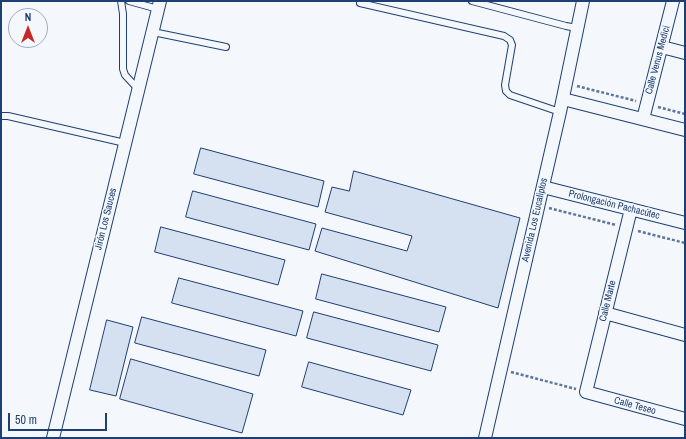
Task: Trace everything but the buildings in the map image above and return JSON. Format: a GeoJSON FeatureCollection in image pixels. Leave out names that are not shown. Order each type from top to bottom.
{"type":"FeatureCollection","features":[{"type":"Feature","properties":{"kind":"street","name":"Avenida Los Eucaliptos"},"geometry":{"type":"LineString","coordinates":[[485,438],[567,83],[583,1]]}},
{"type":"Feature","properties":{"kind":"street","name":"Calle Venus Medici"},"geometry":{"type":"LineString","coordinates":[[643,119],[673,1]]}},
{"type":"Feature","properties":{"kind":"street","name":"Jirón Los Sauces"},"geometry":{"type":"LineString","coordinates":[[53,438],[159,5]]}},
{"type":"Feature","properties":{"kind":"street"},"geometry":{"type":"LineString","coordinates":[[662,47],[685,53]]}},
{"type":"Feature","properties":{"kind":"street"},"geometry":{"type":"LineString","coordinates":[[563,99],[685,130]]}},
{"type":"Feature","properties":{"kind":"street","name":"Prolongación Pachacútec"},"geometry":{"type":"LineString","coordinates":[[543,187],[685,223]]}},
{"type":"Feature","properties":{"kind":"street","name":"Calle Marte"},"geometry":{"type":"LineString","coordinates":[[586,392],[631,209]]}},
{"type":"Feature","properties":{"kind":"street"},"geometry":{"type":"LineString","coordinates":[[605,312],[685,335]]}},
{"type":"Feature","properties":{"kind":"street","name":"Calle Teseo"},"geometry":{"type":"LineString","coordinates":[[586,392],[685,419]]}},
{"type":"Feature","properties":{"kind":"lane"},"geometry":{"type":"LineString","coordinates":[[121,1],[123,14],[123,68],[125,75],[139,91]]}},
{"type":"Feature","properties":{"kind":"lane"},"geometry":{"type":"LineString","coordinates":[[129,1],[159,5]]}},
{"type":"Feature","properties":{"kind":"lane"},"geometry":{"type":"LineString","coordinates":[[472,1],[577,28]]}},
{"type":"Feature","properties":{"kind":"lane"},"geometry":{"type":"LineString","coordinates":[[360,3],[504,36],[510,40],[512,45],[505,84],[506,91],[510,95],[560,112]]}},
{"type":"Feature","properties":{"kind":"lane"},"geometry":{"type":"LineString","coordinates":[[153,32],[226,47]]}},
{"type":"Feature","properties":{"kind":"lane"},"geometry":{"type":"LineString","coordinates":[[1,116],[8,116],[125,143]]}},
{"type":"Feature","properties":{"kind":"path"},"geometry":{"type":"LineString","coordinates":[[567,83],[685,114]]}},
{"type":"Feature","properties":{"kind":"path"},"geometry":{"type":"LineString","coordinates":[[539,205],[685,244]]}},
{"type":"Feature","properties":{"kind":"path"},"geometry":{"type":"LineString","coordinates":[[501,369],[586,392]]}}]}
